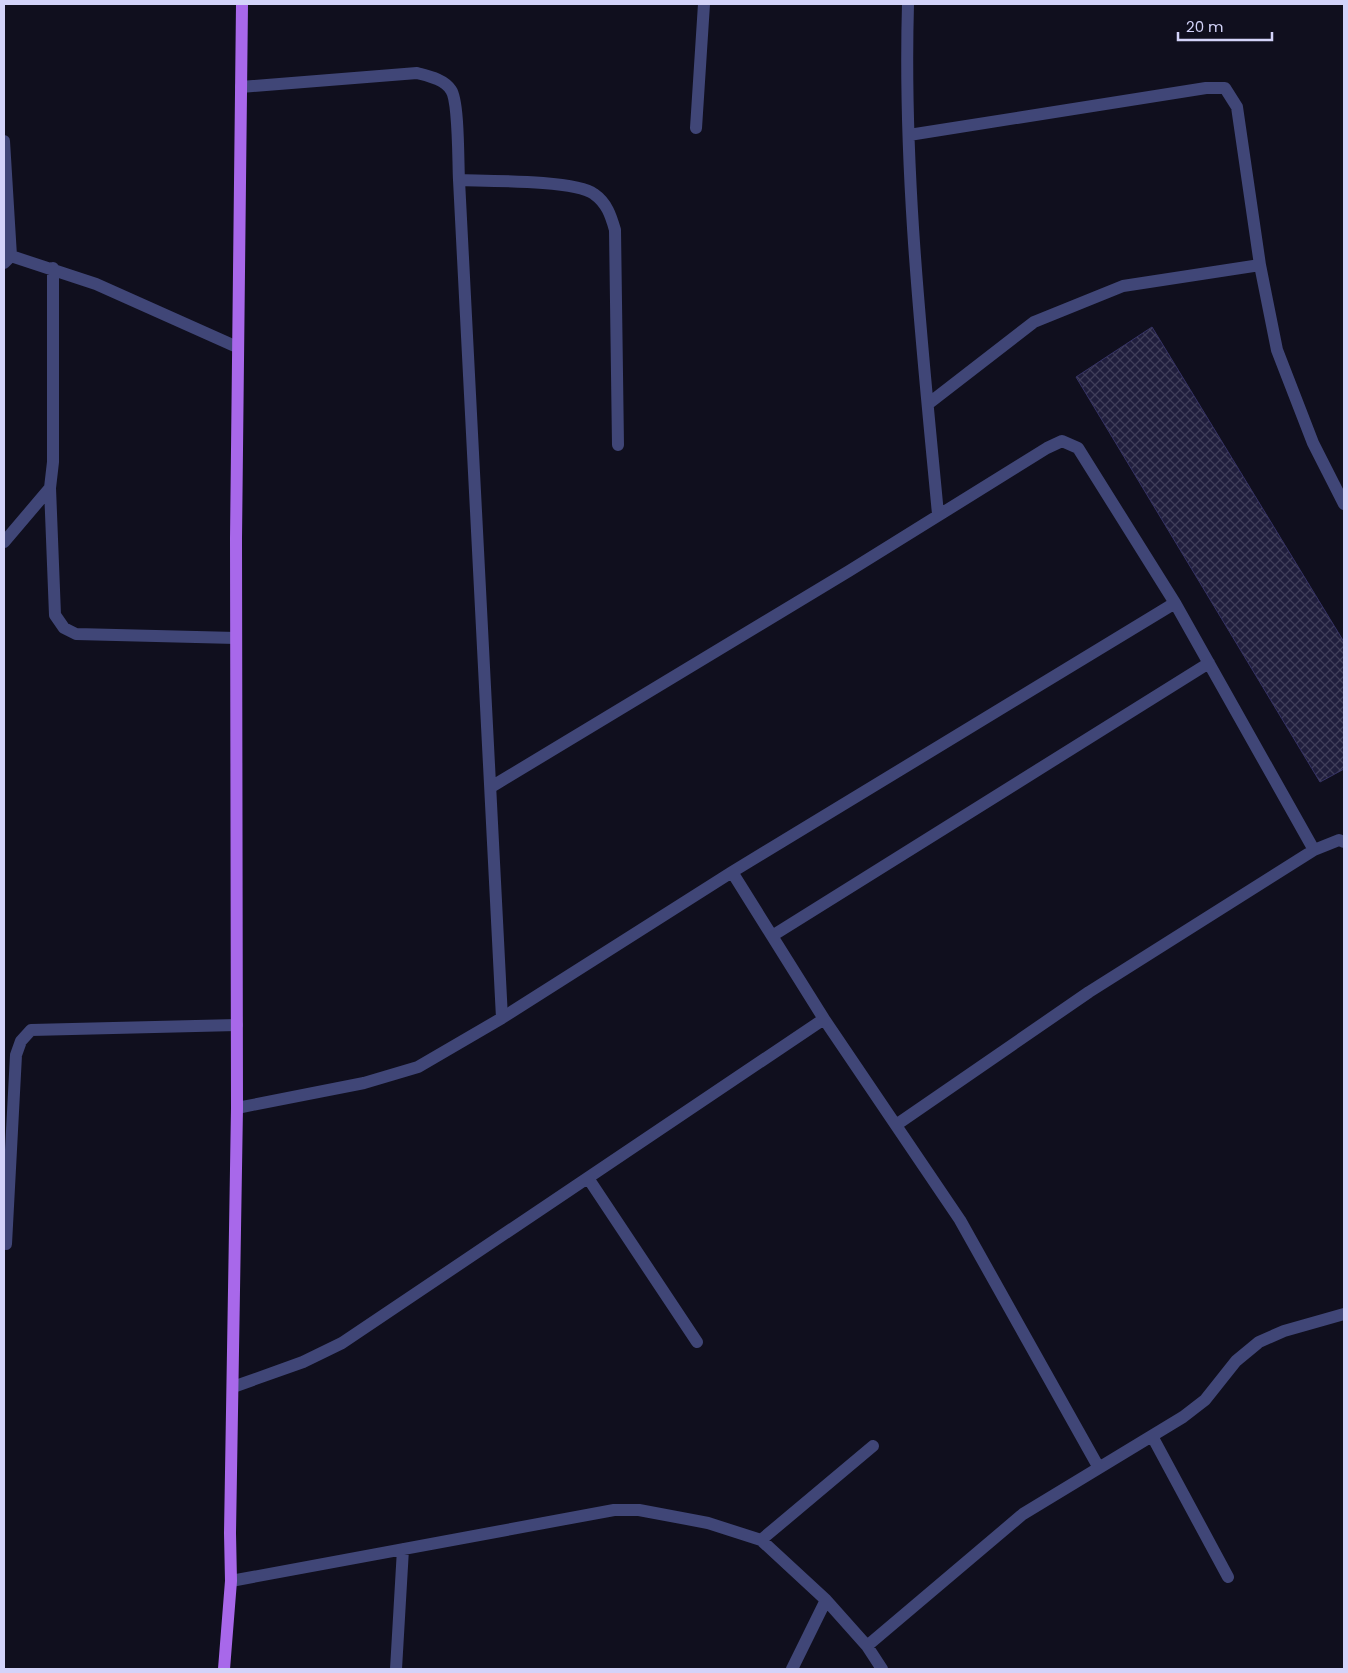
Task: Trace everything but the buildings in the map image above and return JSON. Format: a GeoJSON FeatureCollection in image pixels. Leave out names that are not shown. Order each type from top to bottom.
{"type":"FeatureCollection","features":[{"type":"Feature","properties":{"kind":"main road"},"geometry":{"type":"LineString","coordinates":[[224,1669],[231,1581],[230,1533],[237,1108],[236,638],[242,4]]}},
{"type":"Feature","properties":{"kind":"street"},"geometry":{"type":"LineString","coordinates":[[696,128],[704,4]]}},
{"type":"Feature","properties":{"kind":"street"},"geometry":{"type":"LineString","coordinates":[[908,4],[912,241],[938,514]]}},
{"type":"Feature","properties":{"kind":"street"},"geometry":{"type":"LineString","coordinates":[[241,87],[417,73],[437,79],[452,90],[455,105],[502,1018]]}},
{"type":"Feature","properties":{"kind":"street"},"geometry":{"type":"LineString","coordinates":[[909,135],[1206,88],[1226,88],[1237,107],[1260,265],[1277,350],[1313,443],[1344,504]]}},
{"type":"Feature","properties":{"kind":"street"},"geometry":{"type":"LineString","coordinates":[[4,141],[6,255],[53,268],[96,284],[238,347]]}},
{"type":"Feature","properties":{"kind":"street"},"geometry":{"type":"LineString","coordinates":[[459,180],[574,186],[594,193],[609,209],[615,230],[618,445]]}},
{"type":"Feature","properties":{"kind":"street"},"geometry":{"type":"LineString","coordinates":[[928,404],[1034,322],[1123,286],[1260,265]]}},
{"type":"Feature","properties":{"kind":"street"},"geometry":{"type":"LineString","coordinates":[[53,268],[53,462],[50,488],[55,615],[64,628],[76,634],[236,638]]}},
{"type":"Feature","properties":{"kind":"street"},"geometry":{"type":"LineString","coordinates":[[491,787],[849,571],[938,514],[1047,448],[1062,441],[1078,448],[1175,603],[1314,850]]}},
{"type":"Feature","properties":{"kind":"street"},"geometry":{"type":"LineString","coordinates":[[4,542],[50,488]]}},
{"type":"Feature","properties":{"kind":"street"},"geometry":{"type":"LineString","coordinates":[[237,1108],[364,1084],[418,1067],[502,1018],[732,872],[1175,603]]}},
{"type":"Feature","properties":{"kind":"street"},"geometry":{"type":"LineString","coordinates":[[772,936],[1209,663]]}},
{"type":"Feature","properties":{"kind":"street"},"geometry":{"type":"LineString","coordinates":[[896,1125],[1089,992],[1314,850],[1339,840],[1344,842]]}},
{"type":"Feature","properties":{"kind":"street"},"geometry":{"type":"LineString","coordinates":[[732,872],[824,1019],[960,1220],[1099,1468]]}},
{"type":"Feature","properties":{"kind":"street"},"geometry":{"type":"LineString","coordinates":[[233,1387],[303,1362],[342,1343],[824,1019]]}},
{"type":"Feature","properties":{"kind":"street"},"geometry":{"type":"LineString","coordinates":[[6,1244],[16,1056],[21,1041],[31,1030],[237,1025]]}},
{"type":"Feature","properties":{"kind":"street"},"geometry":{"type":"LineString","coordinates":[[588,1178],[697,1342]]}},
{"type":"Feature","properties":{"kind":"street"},"geometry":{"type":"LineString","coordinates":[[866,1646],[1023,1514],[1152,1436],[1205,1400],[1236,1361],[1259,1342],[1284,1331],[1344,1314]]}},
{"type":"Feature","properties":{"kind":"street"},"geometry":{"type":"LineString","coordinates":[[1152,1436],[1228,1578]]}},
{"type":"Feature","properties":{"kind":"street"},"geometry":{"type":"LineString","coordinates":[[761,1540],[873,1446]]}},
{"type":"Feature","properties":{"kind":"street"},"geometry":{"type":"LineString","coordinates":[[231,1581],[614,1510],[639,1510],[708,1523],[761,1540],[826,1600],[866,1646],[882,1669]]}},
{"type":"Feature","properties":{"kind":"street"},"geometry":{"type":"LineString","coordinates":[[396,1669],[403,1549]]}},
{"type":"Feature","properties":{"kind":"street"},"geometry":{"type":"LineString","coordinates":[[792,1669],[826,1600]]}}]}
